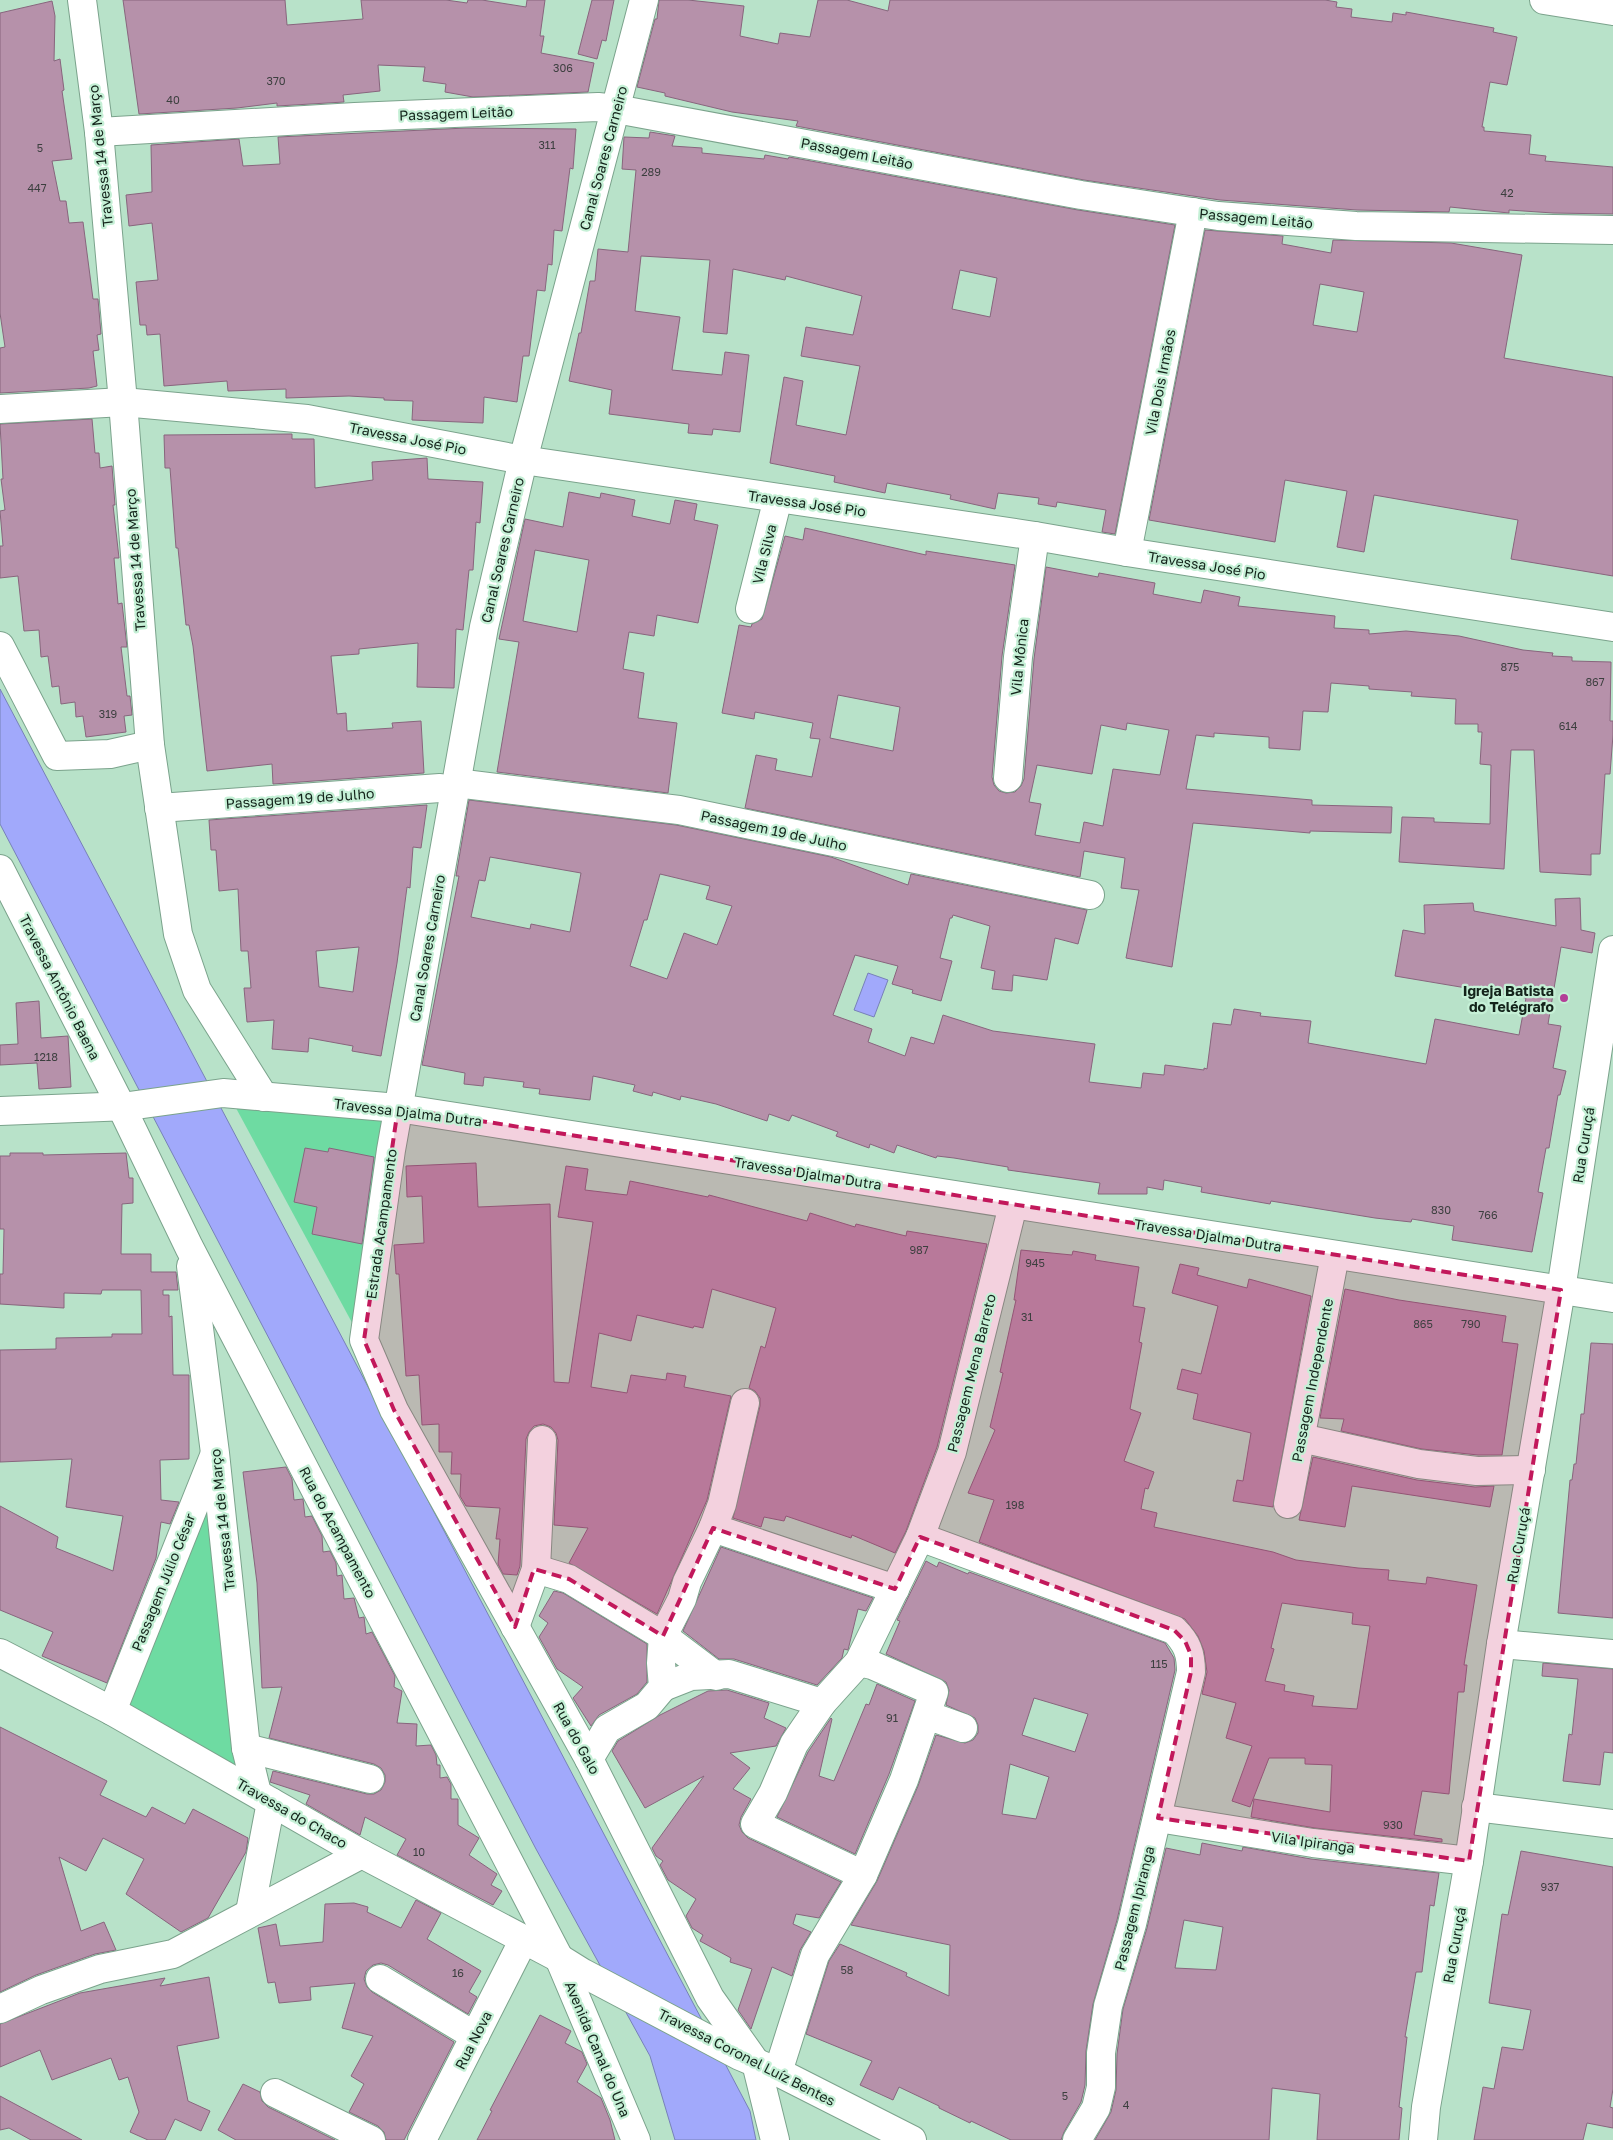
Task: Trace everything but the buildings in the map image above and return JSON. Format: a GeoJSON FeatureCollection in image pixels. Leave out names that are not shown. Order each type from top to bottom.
{"type":"FeatureCollection","features":[{"type":"Feature","properties":{"kind":"street","name":"Travessa 14 de Março"},"geometry":{"type":"LineString","coordinates":[[82,0],[99,132],[123,402],[150,745],[178,934],[197,990],[264,1097]]}},
{"type":"Feature","properties":{"kind":"street","name":"Canal Soares Carneiro"},"geometry":{"type":"LineString","coordinates":[[607,108],[626,0]]}},
{"type":"Feature","properties":{"kind":"street","name":"Canal Soares Carneiro"},"geometry":{"type":"LineString","coordinates":[[391,1108],[448,785],[484,627],[514,458],[607,108],[644,0]]}},
{"type":"Feature","properties":{"kind":"street"},"geometry":{"type":"LineString","coordinates":[[1544,0],[1613,11]]}},
{"type":"Feature","properties":{"kind":"street","name":"Passagem Leitão"},"geometry":{"type":"LineString","coordinates":[[99,132],[355,117],[607,108],[1081,195],[1193,212],[1356,226],[1613,230]]}},
{"type":"Feature","properties":{"kind":"street","name":"Vila Dois Irmãos"},"geometry":{"type":"LineString","coordinates":[[1127,552],[1193,212]]}},
{"type":"Feature","properties":{"kind":"street","name":"Travessa José Pio"},"geometry":{"type":"LineString","coordinates":[[0,409],[123,402],[307,419],[514,458],[1035,536],[1127,552],[1613,626]]}},
{"type":"Feature","properties":{"kind":"street","name":"Vila Silva"},"geometry":{"type":"LineString","coordinates":[[750,609],[778,498]]}},
{"type":"Feature","properties":{"kind":"street","name":"Vila Mônica"},"geometry":{"type":"LineString","coordinates":[[1008,778],[1018,657],[1035,536]]}},
{"type":"Feature","properties":{"kind":"street"},"geometry":{"type":"LineString","coordinates":[[0,646],[57,756],[110,754],[150,745]]}},
{"type":"Feature","properties":{"kind":"street","name":"Passagem 19 de Julho"},"geometry":{"type":"LineString","coordinates":[[159,808],[448,785],[679,810],[1090,895]]}},
{"type":"Feature","properties":{"kind":"street","name":"Travessa Antônio Baena"},"geometry":{"type":"LineString","coordinates":[[0,869],[124,1105]]}},
{"type":"Feature","properties":{"kind":"street","name":"Rua Curuçá"},"geometry":{"type":"LineString","coordinates":[[1423,2140],[1426,2107],[1469,1861],[1501,1644],[1561,1290],[1613,950]]}},
{"type":"Feature","properties":{"kind":"street","name":"Travessa Djalma Dutra"},"geometry":{"type":"LineString","coordinates":[[0,1111],[124,1105],[223,1093],[391,1108],[1613,1298]]}},
{"type":"Feature","properties":{"kind":"street","name":"Rua do Acampamento"},"geometry":{"type":"LineString","coordinates":[[124,1105],[189,1247],[559,1958]]}},
{"type":"Feature","properties":{"kind":"street","name":"Estrada Acampamento"},"geometry":{"type":"LineString","coordinates":[[364,1340],[391,1108]]}},
{"type":"Feature","properties":{"kind":"street","name":"Passagem Mena Barreto"},"geometry":{"type":"LineString","coordinates":[[863,1875],[755,1824],[773,1793],[794,1744],[822,1703],[859,1662],[920,1537],[952,1452],[1013,1205]]}},
{"type":"Feature","properties":{"kind":"street","name":"Travessa 14 de Março"},"geometry":{"type":"LineString","coordinates":[[189,1247],[215,1453],[246,1748],[264,1798]]}},
{"type":"Feature","properties":{"kind":"street","name":"Passagem Independente"},"geometry":{"type":"LineString","coordinates":[[1288,1504],[1335,1255]]}},
{"type":"Feature","properties":{"kind":"street","name":"Rua do Galo"},"geometry":{"type":"LineString","coordinates":[[364,1340],[394,1410],[589,1759],[710,1998],[758,2064],[774,2140]]}},
{"type":"Feature","properties":{"kind":"street"},"geometry":{"type":"LineString","coordinates":[[663,1687],[661,1663],[664,1636],[682,1599],[687,1582],[713,1528],[722,1504],[745,1403]]}},
{"type":"Feature","properties":{"kind":"street"},"geometry":{"type":"LineString","coordinates":[[1301,1438],[1419,1464],[1477,1471],[1531,1470]]}},
{"type":"Feature","properties":{"kind":"street"},"geometry":{"type":"LineString","coordinates":[[515,1627],[536,1569],[542,1440]]}},
{"type":"Feature","properties":{"kind":"street","name":"Passagem Júlio César"},"geometry":{"type":"LineString","coordinates":[[112,1710],[215,1453]]}},
{"type":"Feature","properties":{"kind":"street"},"geometry":{"type":"LineString","coordinates":[[713,1528],[895,1589]]}},
{"type":"Feature","properties":{"kind":"street","name":"Passagem Ipiranga"},"geometry":{"type":"LineString","coordinates":[[920,1537],[1174,1630],[1185,1641],[1191,1655],[1191,1672],[1158,1818],[1132,1924],[1108,2006],[1101,2053],[1101,2087],[1098,2101],[1077,2140]]}},
{"type":"Feature","properties":{"kind":"street"},"geometry":{"type":"LineString","coordinates":[[536,1569],[569,1579],[664,1636],[716,1676]]}},
{"type":"Feature","properties":{"kind":"street"},"geometry":{"type":"LineString","coordinates":[[1501,1644],[1613,1654]]}},
{"type":"Feature","properties":{"kind":"street","name":"Travessa do Chaco"},"geometry":{"type":"LineString","coordinates":[[0,1653],[112,1710],[362,1854],[584,1973]]}},
{"type":"Feature","properties":{"kind":"street"},"geometry":{"type":"LineString","coordinates":[[758,2064],[815,1955],[863,1875],[904,1780],[934,1692],[872,1665],[859,1662]]}},
{"type":"Feature","properties":{"kind":"street"},"geometry":{"type":"LineString","coordinates":[[589,1759],[607,1729],[646,1706],[663,1687],[691,1676],[729,1674],[822,1703]]}},
{"type":"Feature","properties":{"kind":"street"},"geometry":{"type":"LineString","coordinates":[[927,1715],[963,1728]]}},
{"type":"Feature","properties":{"kind":"street"},"geometry":{"type":"LineString","coordinates":[[246,1748],[370,1779]]}},
{"type":"Feature","properties":{"kind":"street"},"geometry":{"type":"LineString","coordinates":[[250,1912],[264,1798]]}},
{"type":"Feature","properties":{"kind":"street"},"geometry":{"type":"LineString","coordinates":[[1476,1807],[1613,1824]]}},
{"type":"Feature","properties":{"kind":"street","name":"Vila Ipiranga"},"geometry":{"type":"LineString","coordinates":[[1158,1818],[1313,1843],[1469,1861]]}},
{"type":"Feature","properties":{"kind":"street"},"geometry":{"type":"LineString","coordinates":[[0,2009],[41,1990],[100,1969],[173,1954],[362,1854]]}},
{"type":"Feature","properties":{"kind":"street","name":"Rua Nova"},"geometry":{"type":"LineString","coordinates":[[422,2140],[524,1940]]}},
{"type":"Feature","properties":{"kind":"street","name":"Avenida Canal do Una"},"geometry":{"type":"LineString","coordinates":[[559,1958],[636,2140]]}},
{"type":"Feature","properties":{"kind":"street","name":"Travessa Coronel Luíz Bentes"},"geometry":{"type":"LineString","coordinates":[[584,1973],[758,2064],[912,2140]]}},
{"type":"Feature","properties":{"kind":"street"},"geometry":{"type":"LineString","coordinates":[[380,1979],[475,2036]]}},
{"type":"Feature","properties":{"kind":"street"},"geometry":{"type":"LineString","coordinates":[[275,2093],[371,2140]]}},
{"type":"Feature","properties":{"kind":"highlighted area"},"geometry":{"type":"Polygon","coordinates":[[[398,1108],[1561,1290],[1469,1861],[1158,1818],[1191,1672],[1191,1655],[1185,1641],[1174,1630],[920,1537],[895,1589],[713,1528],[663,1636],[569,1579],[534,1569],[515,1627],[394,1410],[364,1340],[398,1108]]]}},
{"type":"Feature","properties":{"kind":"green space"},"geometry":{"type":"Polygon","coordinates":[[[230,1097],[401,1104],[356,1330],[230,1097]]]}},
{"type":"Feature","properties":{"kind":"green space"},"geometry":{"type":"Polygon","coordinates":[[[217,1465],[250,1780],[117,1721],[217,1465]]]}},
{"type":"Feature","properties":{"kind":"water"},"geometry":{"type":"Polygon","coordinates":[[[0,689],[750,2111],[756,2140],[675,2140],[650,2056],[536,1849],[0,824],[0,689]]]}},
{"type":"Feature","properties":{"kind":"water"},"geometry":{"type":"Polygon","coordinates":[[[868,973],[888,980],[874,1017],[854,1010],[868,973]]]}},
{"type":"Feature","properties":{"kind":"place","name":"Igreja Batista do Telégrafo"},"geometry":{"type":"Point","coordinates":[1564,998]}}]}
